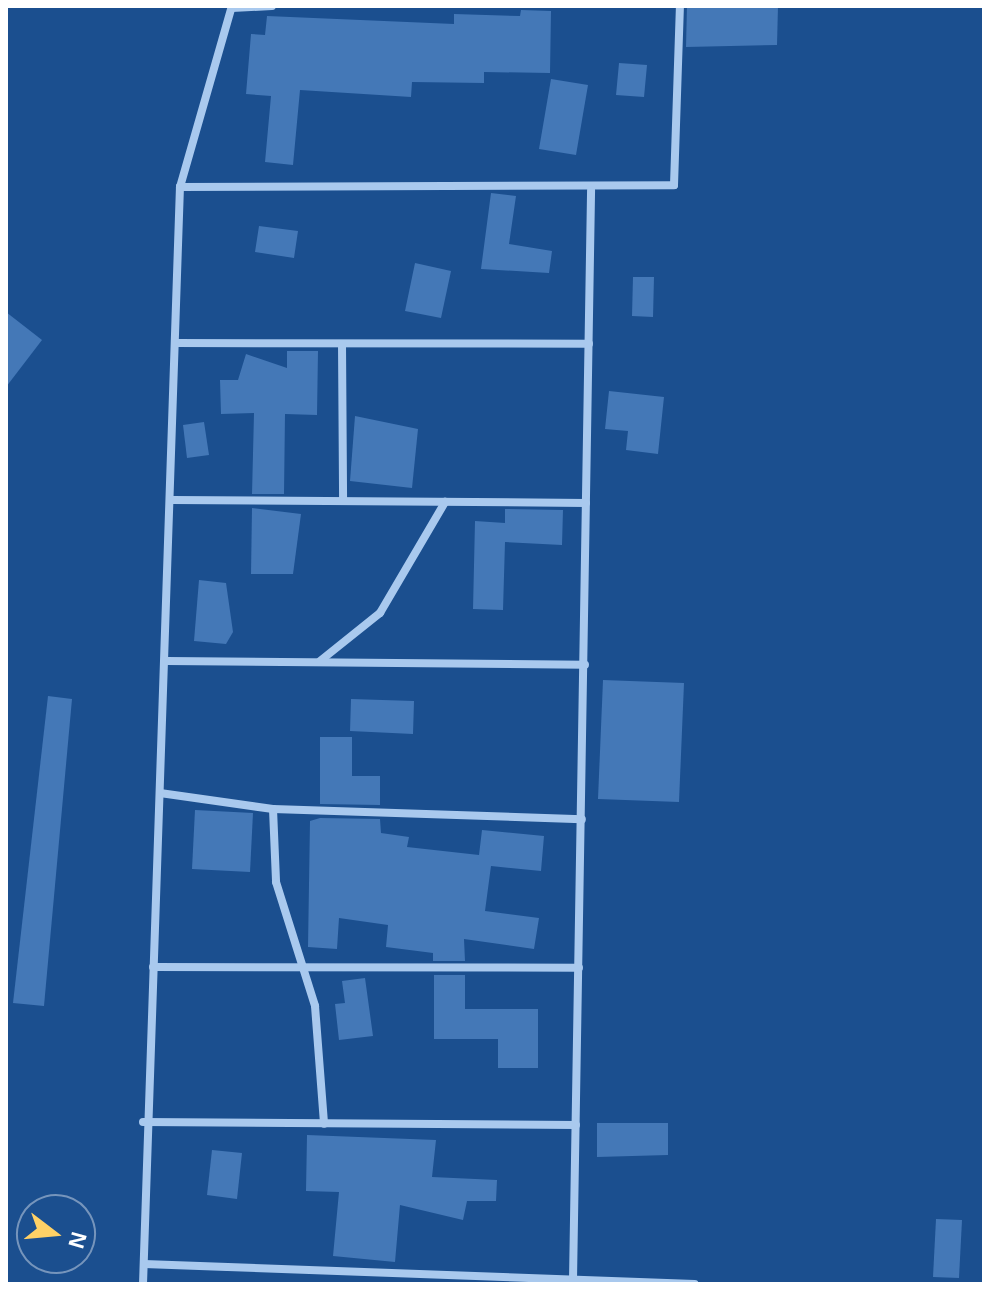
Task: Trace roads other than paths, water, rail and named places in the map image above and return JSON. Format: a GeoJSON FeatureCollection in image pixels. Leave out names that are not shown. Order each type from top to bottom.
{"type":"FeatureCollection","features":[{"type":"Feature","properties":{"kind":"street"},"geometry":{"type":"LineString","coordinates":[[143,1284],[143,1122],[167,661],[180,187],[232,7],[272,6]]}},
{"type":"Feature","properties":{"kind":"street"},"geometry":{"type":"LineString","coordinates":[[180,187],[591,190],[674,185],[680,6]]}},
{"type":"Feature","properties":{"kind":"street"},"geometry":{"type":"LineString","coordinates":[[573,1280],[591,190]]}},
{"type":"Feature","properties":{"kind":"street"},"geometry":{"type":"LineString","coordinates":[[176,343],[589,344]]}},
{"type":"Feature","properties":{"kind":"street"},"geometry":{"type":"LineString","coordinates":[[342,344],[343,501]]}},
{"type":"Feature","properties":{"kind":"street"},"geometry":{"type":"LineString","coordinates":[[172,500],[586,503]]}},
{"type":"Feature","properties":{"kind":"street"},"geometry":{"type":"LineString","coordinates":[[318,662],[380,613],[445,502]]}},
{"type":"Feature","properties":{"kind":"street"},"geometry":{"type":"LineString","coordinates":[[167,661],[585,665]]}},
{"type":"Feature","properties":{"kind":"street"},"geometry":{"type":"LineString","coordinates":[[160,793],[273,809],[582,819]]}},
{"type":"Feature","properties":{"kind":"street"},"geometry":{"type":"LineString","coordinates":[[273,809],[276,882],[307,967],[324,1124]]}},
{"type":"Feature","properties":{"kind":"street"},"geometry":{"type":"LineString","coordinates":[[153,967],[579,968]]}},
{"type":"Feature","properties":{"kind":"street"},"geometry":{"type":"LineString","coordinates":[[143,1122],[576,1125]]}},
{"type":"Feature","properties":{"kind":"street"},"geometry":{"type":"LineString","coordinates":[[144,1264],[695,1284]]}}]}
